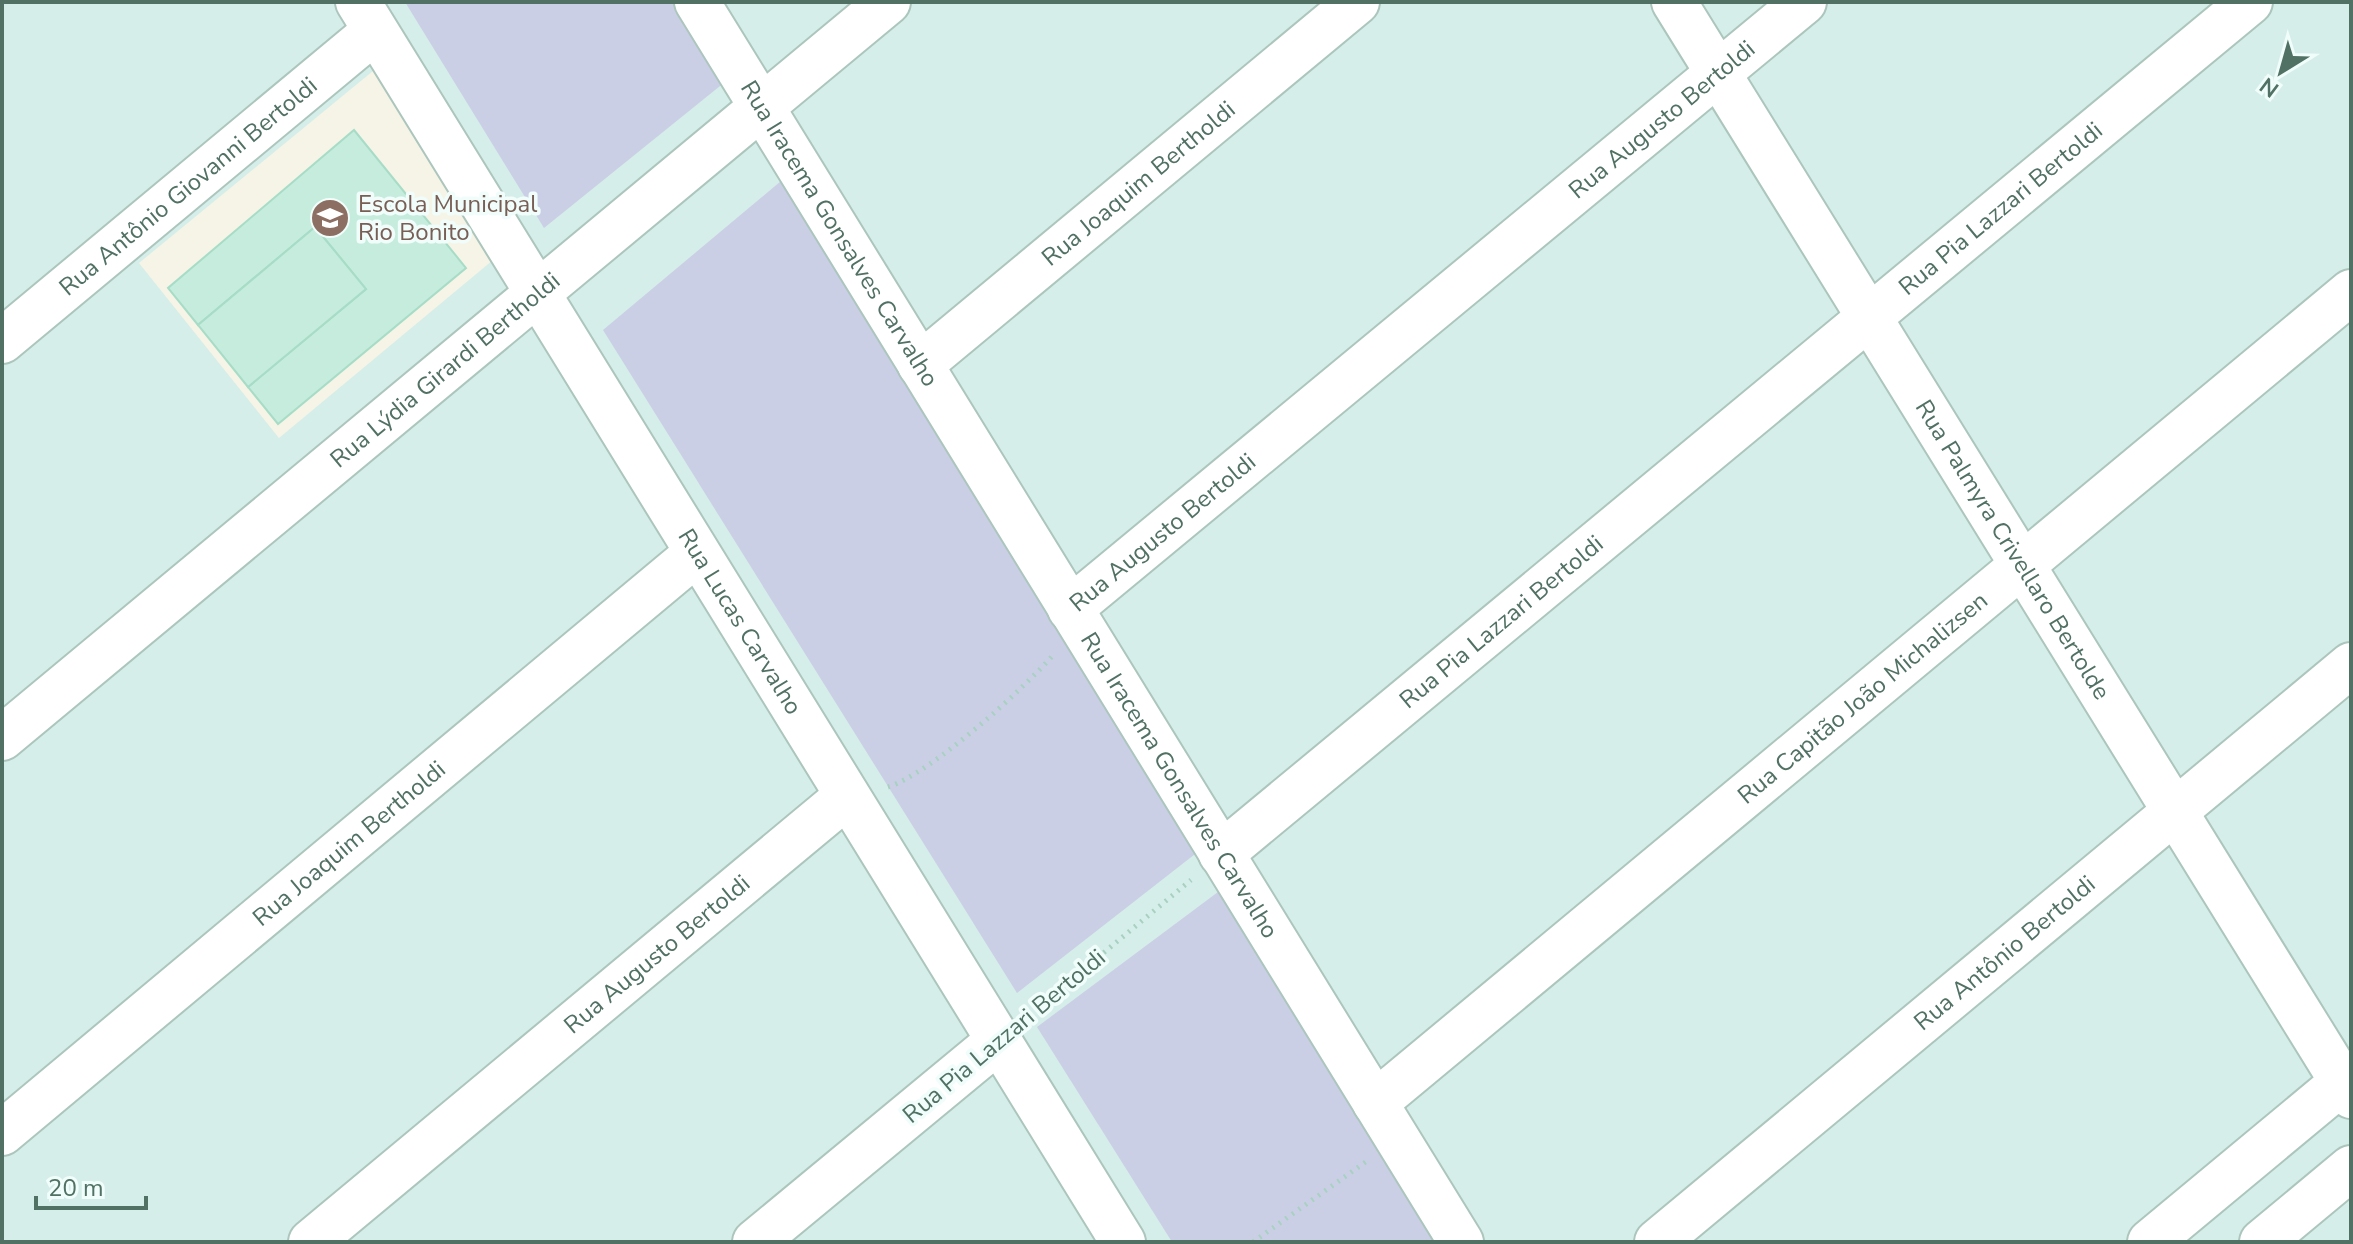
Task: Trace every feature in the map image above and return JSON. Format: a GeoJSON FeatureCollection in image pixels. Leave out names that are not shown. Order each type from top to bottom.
{"type":"FeatureCollection","features":[{"type":"Feature","properties":{"kind":"street","name":"Rua Iracema Gonsalves Carvalho"},"geometry":{"type":"LineString","coordinates":[[697,2],[1461,1242]]}},
{"type":"Feature","properties":{"kind":"street","name":"Rua Lýdia Girardi Bertholdi"},"geometry":{"type":"LineString","coordinates":[[2,738],[888,2]]}},
{"type":"Feature","properties":{"kind":"street","name":"Rua Joaquim Bertholdi"},"geometry":{"type":"LineString","coordinates":[[920,365],[1357,2]]}},
{"type":"Feature","properties":{"kind":"street","name":"Rua Palmyra Crivellaro Bertolde"},"geometry":{"type":"LineString","coordinates":[[1674,2],[2175,812],[2348,1085]]}},
{"type":"Feature","properties":{"kind":"street","name":"Rua Augusto Bertoldi"},"geometry":{"type":"LineString","coordinates":[[1070,609],[1804,2]]}},
{"type":"Feature","properties":{"kind":"street","name":"Rua Pia Lazzari Bertoldi"},"geometry":{"type":"LineString","coordinates":[[1221,854],[2250,2]]}},
{"type":"Feature","properties":{"kind":"street","name":"Rua Lucas Carvalho"},"geometry":{"type":"LineString","coordinates":[[367,16],[1123,1242]]}},
{"type":"Feature","properties":{"kind":"street","name":"Rua Antônio Giovanni Bertoldi"},"geometry":{"type":"LineString","coordinates":[[2,341],[367,16]]}},
{"type":"Feature","properties":{"kind":"street","name":"Rua Capitão João Michalizsen"},"geometry":{"type":"LineString","coordinates":[[1386,1121],[2022,566],[2351,292]]}},
{"type":"Feature","properties":{"kind":"street","name":"Rua Joaquim Bertholdi"},"geometry":{"type":"LineString","coordinates":[[2,1133],[697,553]]}},
{"type":"Feature","properties":{"kind":"street","name":"Rua Antônio Bertoldi"},"geometry":{"type":"LineString","coordinates":[[1657,1242],[2351,665]]}},
{"type":"Feature","properties":{"kind":"street","name":"Rua Augusto Bertoldi"},"geometry":{"type":"LineString","coordinates":[[311,1242],[847,796]]}},
{"type":"Feature","properties":{"kind":"street","name":"Rua Pia Lazzari Bertoldi"},"geometry":{"type":"LineString","coordinates":[[755,1242],[998,1041]]}},
{"type":"Feature","properties":{"kind":"street"},"geometry":{"type":"LineString","coordinates":[[2150,1242],[2348,1085]]}},
{"type":"Feature","properties":{"kind":"street"},"geometry":{"type":"LineString","coordinates":[[2262,1242],[2351,1168]]}},
{"type":"Feature","properties":{"kind":"path","name":"Rua Augusto Bertoldi"},"geometry":{"type":"LineString","coordinates":[[847,796],[887,787],[917,773],[1029,683],[1059,649],[1070,609]]}},
{"type":"Feature","properties":{"kind":"path","name":"Rua Pia Lazzari Bertoldi"},"geometry":{"type":"LineString","coordinates":[[998,1041],[1221,854]]}},
{"type":"Feature","properties":{"kind":"path"},"geometry":{"type":"LineString","coordinates":[[1253,1242],[1386,1121]]}},
{"type":"Feature","properties":{"kind":"shaded area"},"geometry":{"type":"Polygon","coordinates":[[[2,2],[2351,2],[2351,1242],[2,1242],[2,2]]]}},
{"type":"Feature","properties":{"kind":"shaded area"},"geometry":{"type":"Polygon","coordinates":[[[405,2],[675,2],[725,82],[544,228],[405,2]]]}},
{"type":"Feature","properties":{"kind":"shaded area","name":"Escola Municipal Rio Bonito"},"geometry":{"type":"Polygon","coordinates":[[[373,71],[493,260],[279,438],[139,263],[373,71]]]}},
{"type":"Feature","properties":{"kind":"shaded area"},"geometry":{"type":"Polygon","coordinates":[[[781,181],[1199,851],[1017,993],[603,330],[781,181]]]}},
{"type":"Feature","properties":{"kind":"shaded area"},"geometry":{"type":"Polygon","coordinates":[[[1222,889],[1450,1242],[1172,1242],[1037,1027],[1222,889]]]}},
{"type":"Feature","properties":{"kind":"building"},"geometry":{"type":"Polygon","coordinates":[[[354,130],[466,268],[278,424],[248,387],[366,289],[315,227],[198,325],[168,288],[354,130]]]}},
{"type":"Feature","properties":{"kind":"building"},"geometry":{"type":"Polygon","coordinates":[[[315,227],[366,289],[248,387],[198,325],[315,227]]]}},
{"type":"Feature","properties":{"kind":"place","name":"Escola Municipal Rio Bonito"},"geometry":{"type":"Point","coordinates":[330,218]}}]}
